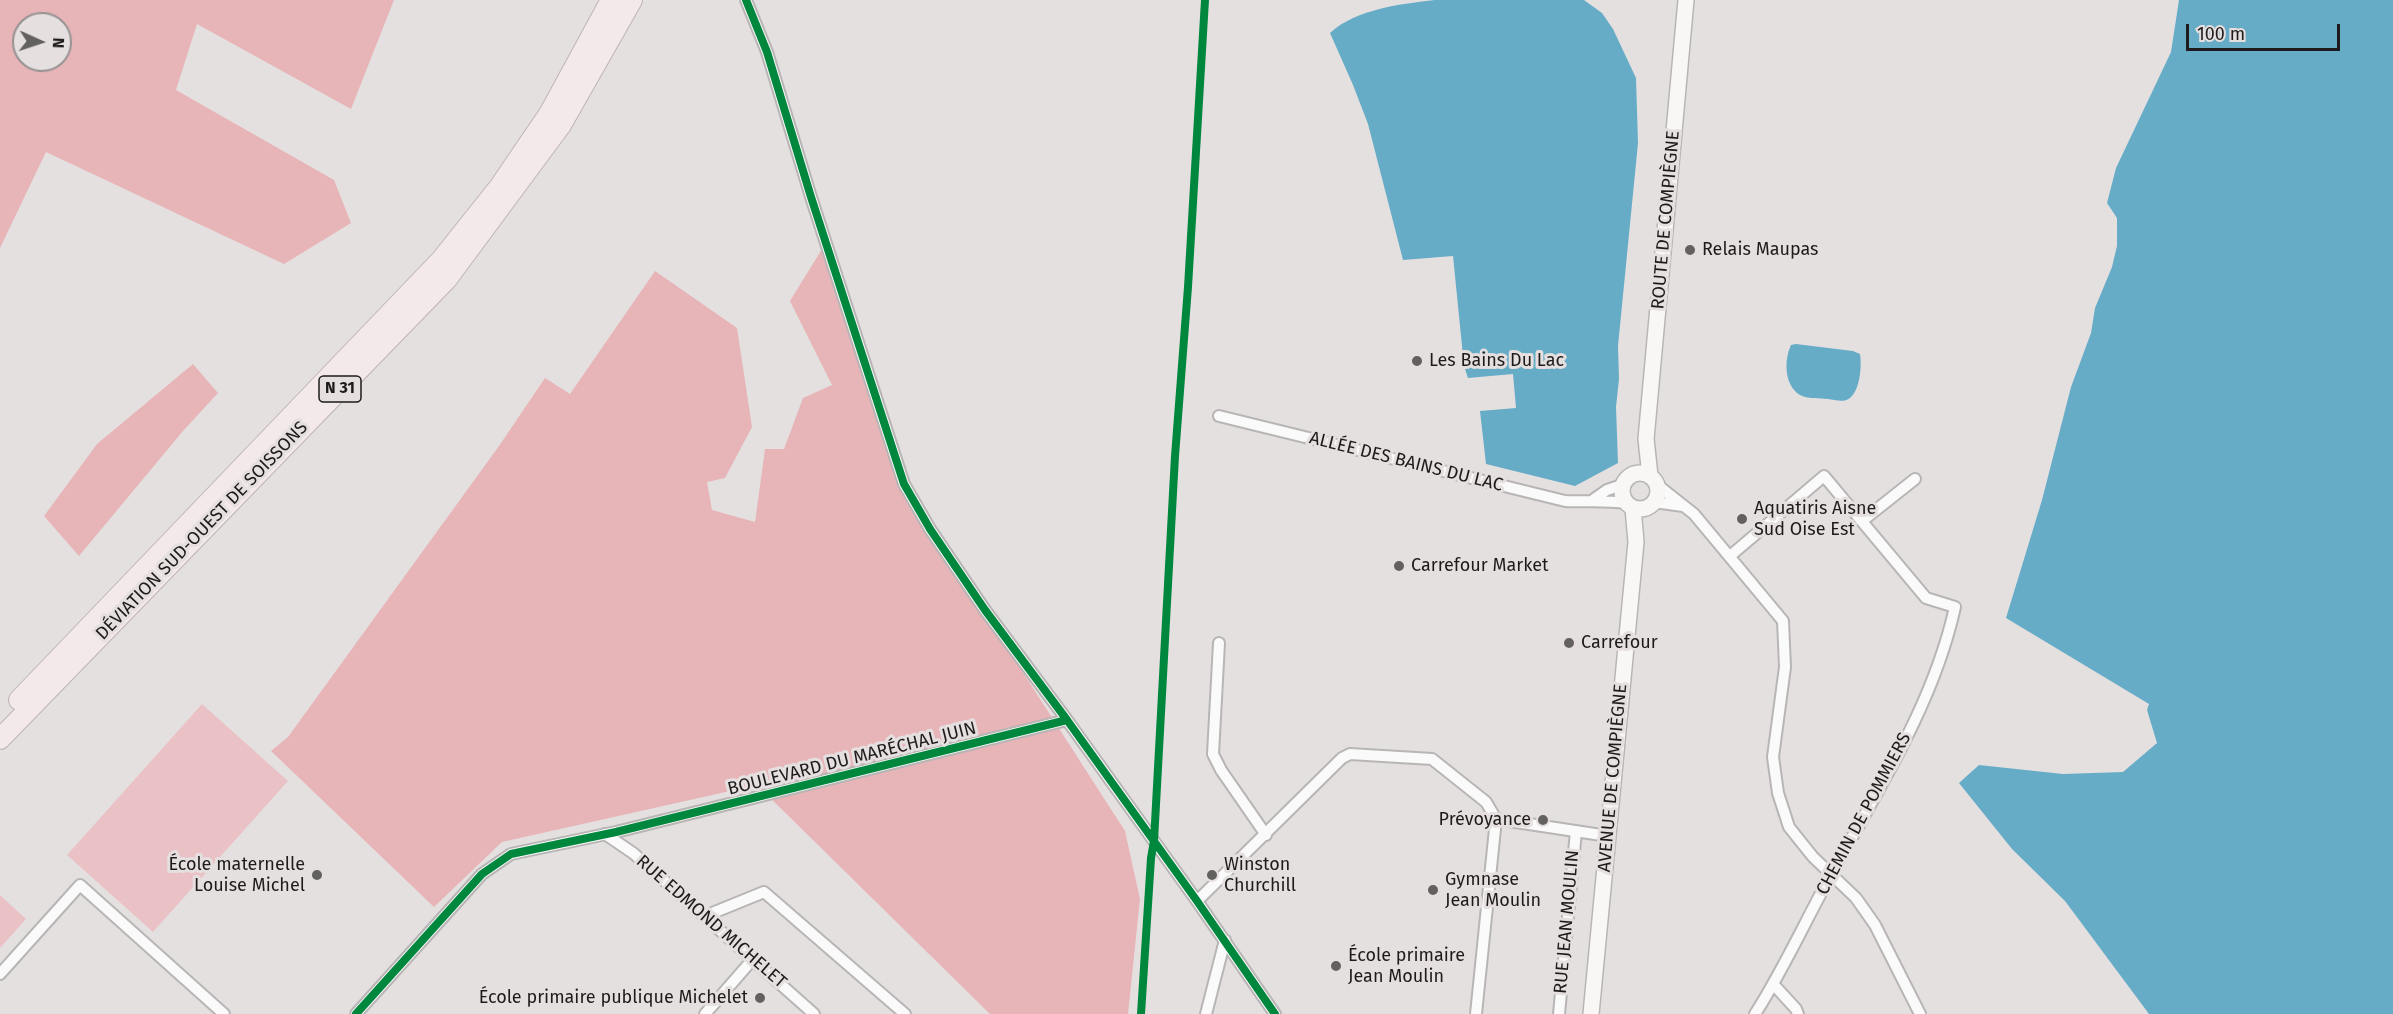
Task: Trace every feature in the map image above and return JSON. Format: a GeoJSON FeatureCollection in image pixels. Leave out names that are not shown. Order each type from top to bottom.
{"type":"FeatureCollection","features":[{"type":"Feature","properties":{"kind":"highway","name":"DÉVIATION SUD-OUEST DE SOISSONS"},"geometry":{"type":"LineString","coordinates":[[0,720],[441,260],[500,186],[549,114],[611,0]]}},
{"type":"Feature","properties":{"kind":"highway","name":"DÉVIATION SUD-OUEST DE SOISSONS"},"geometry":{"type":"LineString","coordinates":[[0,739],[447,279],[561,125],[632,0]]}},
{"type":"Feature","properties":{"kind":"main road","name":"ROUTE DE COMPIÈGNE"},"geometry":{"type":"LineString","coordinates":[[1646,440],[1686,0]]}},
{"type":"Feature","properties":{"kind":"main road"},"geometry":{"type":"LineString","coordinates":[[1646,440],[1653,480],[1658,493],[1640,505],[1622,494],[1646,440]]}},
{"type":"Feature","properties":{"kind":"main road"},"geometry":{"type":"LineString","coordinates":[[1627,480],[1641,473],[1653,480]]}},
{"type":"Feature","properties":{"kind":"main road","name":"AVENUE DE COMPIÈGNE"},"geometry":{"type":"LineString","coordinates":[[1591,1014],[1640,505]]}},
{"type":"Feature","properties":{"kind":"street"},"geometry":{"type":"LineString","coordinates":[[746,0],[767,51],[811,197],[904,484],[930,529],[985,610],[1225,940],[1275,1014]]}},
{"type":"Feature","properties":{"kind":"street","name":"ALLÉE DES BAINS DU LAC"},"geometry":{"type":"LineString","coordinates":[[1219,416],[1565,501],[1594,500],[1640,505],[1683,506]]}},
{"type":"Feature","properties":{"kind":"street"},"geometry":{"type":"LineString","coordinates":[[1730,556],[1824,476],[1863,521],[1915,479]]}},
{"type":"Feature","properties":{"kind":"street","name":"ALLÉE DES BAINS DU LAC"},"geometry":{"type":"LineString","coordinates":[[1594,500],[1607,490],[1627,480]]}},
{"type":"Feature","properties":{"kind":"street"},"geometry":{"type":"LineString","coordinates":[[1653,480],[1694,514],[1784,621],[1785,667],[1773,757],[1778,793],[1789,827],[1831,875],[1856,898],[1875,925],[1920,1014]]}},
{"type":"Feature","properties":{"kind":"street","name":"CHEMIN DE POMMIERS"},"geometry":{"type":"LineString","coordinates":[[1755,1014],[1774,985],[1831,875],[1886,778],[1935,670],[1955,607],[1926,598],[1863,521]]}},
{"type":"Feature","properties":{"kind":"street"},"geometry":{"type":"LineString","coordinates":[[1219,643],[1213,754],[1221,770],[1266,835]]}},
{"type":"Feature","properties":{"kind":"street","name":"BOULEVARD DU MARÉCHAL JUIN"},"geometry":{"type":"LineString","coordinates":[[356,1014],[482,874],[511,854],[605,834],[1067,720]]}},
{"type":"Feature","properties":{"kind":"street"},"geometry":{"type":"LineString","coordinates":[[1197,901],[1342,758],[1350,754],[1432,759],[1486,802],[1496,819],[1476,1014]]}},
{"type":"Feature","properties":{"kind":"street"},"geometry":{"type":"LineString","coordinates":[[1496,819],[1608,836]]}},
{"type":"Feature","properties":{"kind":"street","name":"RUE JEAN MOULIN"},"geometry":{"type":"LineString","coordinates":[[1559,1014],[1576,831]]}},
{"type":"Feature","properties":{"kind":"street","name":"RUE EDMOND MICHELET"},"geometry":{"type":"LineString","coordinates":[[605,834],[633,853],[814,1014]]}},
{"type":"Feature","properties":{"kind":"street"},"geometry":{"type":"LineString","coordinates":[[0,974],[80,885],[224,1014]]}},
{"type":"Feature","properties":{"kind":"street"},"geometry":{"type":"LineString","coordinates":[[705,916],[764,892],[904,1014]]}},
{"type":"Feature","properties":{"kind":"street"},"geometry":{"type":"LineString","coordinates":[[1206,1014],[1225,940]]}},
{"type":"Feature","properties":{"kind":"street"},"geometry":{"type":"LineString","coordinates":[[705,1014],[753,959]]}},
{"type":"Feature","properties":{"kind":"street"},"geometry":{"type":"LineString","coordinates":[[1774,985],[1798,1014]]}},
{"type":"Feature","properties":{"kind":"shaded area"},"geometry":{"type":"Polygon","coordinates":[[[0,0],[394,0],[351,109],[197,24],[176,90],[334,180],[351,223],[284,264],[46,152],[0,248],[0,0]]]}},
{"type":"Feature","properties":{"kind":"shaded area"},"geometry":{"type":"Polygon","coordinates":[[[822,249],[894,472],[1125,831],[1140,899],[1128,1014],[990,1014],[757,785],[502,842],[434,907],[271,751],[288,737],[499,446],[545,378],[570,394],[655,271],[737,328],[752,427],[725,478],[707,482],[712,510],[755,522],[765,449],[784,449],[803,398],[832,385],[790,301],[822,249]]]}},
{"type":"Feature","properties":{"kind":"shaded area"},"geometry":{"type":"Polygon","coordinates":[[[193,364],[218,393],[183,431],[79,556],[44,516],[97,444],[193,364]]]}},
{"type":"Feature","properties":{"kind":"shaded area"},"geometry":{"type":"Polygon","coordinates":[[[202,704],[288,781],[153,932],[67,855],[202,704]]]}},
{"type":"Feature","properties":{"kind":"shaded area"},"geometry":{"type":"Polygon","coordinates":[[[0,895],[26,919],[0,948],[0,895]]]}},
{"type":"Feature","properties":{"kind":"water"},"geometry":{"type":"Polygon","coordinates":[[[1435,0],[1584,0],[1602,13],[1613,29],[1636,78],[1638,143],[1618,346],[1619,379],[1616,407],[1618,463],[1575,486],[1486,464],[1480,411],[1516,408],[1513,374],[1468,378],[1464,366],[1453,256],[1403,260],[1368,124],[1330,33],[1353,18],[1366,13],[1435,0]]]}},
{"type":"Feature","properties":{"kind":"water"},"geometry":{"type":"Polygon","coordinates":[[[2179,0],[2393,0],[2393,1014],[2149,1014],[2065,901],[2012,849],[1959,783],[1979,765],[2063,774],[2123,772],[2157,743],[2147,710],[2149,704],[2006,618],[2042,500],[2071,387],[2091,333],[2095,308],[2112,267],[2117,246],[2117,218],[2107,203],[2116,168],[2171,52],[2179,0]]]}},
{"type":"Feature","properties":{"kind":"water"},"geometry":{"type":"Polygon","coordinates":[[[1791,345],[1853,351],[1860,354],[1858,384],[1848,400],[1810,398],[1795,391],[1788,379],[1787,358],[1791,345]]]}},
{"type":"Feature","properties":{"kind":"cycle path"},"geometry":{"type":"LineString","coordinates":[[746,0],[767,52],[811,197],[904,484],[930,529],[985,610],[1067,720]]}},
{"type":"Feature","properties":{"kind":"cycle path"},"geometry":{"type":"LineString","coordinates":[[1141,1014],[1154,841],[1175,456],[1188,287],[1205,0]]}},
{"type":"Feature","properties":{"kind":"cycle path"},"geometry":{"type":"LineString","coordinates":[[356,1014],[482,874],[511,854],[616,832],[1067,720],[1275,1014]]}},
{"type":"Feature","properties":{"kind":"place","name":"Relais Maupas"},"geometry":{"type":"Point","coordinates":[1690,250]}},
{"type":"Feature","properties":{"kind":"place","name":"Les Bains Du Lac"},"geometry":{"type":"Point","coordinates":[1417,361]}},
{"type":"Feature","properties":{"kind":"place","name":"Aquatiris Aisne Sud Oise Est"},"geometry":{"type":"Point","coordinates":[1742,519]}},
{"type":"Feature","properties":{"kind":"place","name":"Carrefour Market"},"geometry":{"type":"Point","coordinates":[1399,566]}},
{"type":"Feature","properties":{"kind":"place","name":"Carrefour"},"geometry":{"type":"Point","coordinates":[1569,643]}},
{"type":"Feature","properties":{"kind":"place","name":"Prévoyance"},"geometry":{"type":"Point","coordinates":[1543,820]}},
{"type":"Feature","properties":{"kind":"place","name":"École maternelle Louise Michel"},"geometry":{"type":"Point","coordinates":[317,875]}},
{"type":"Feature","properties":{"kind":"place","name":"Winston Churchill"},"geometry":{"type":"Point","coordinates":[1212,875]}},
{"type":"Feature","properties":{"kind":"place","name":"Gymnase Jean Moulin"},"geometry":{"type":"Point","coordinates":[1433,890]}},
{"type":"Feature","properties":{"kind":"place","name":"École primaire Jean Moulin"},"geometry":{"type":"Point","coordinates":[1336,966]}},
{"type":"Feature","properties":{"kind":"place","name":"École primaire publique Michelet"},"geometry":{"type":"Point","coordinates":[760,998]}}]}
